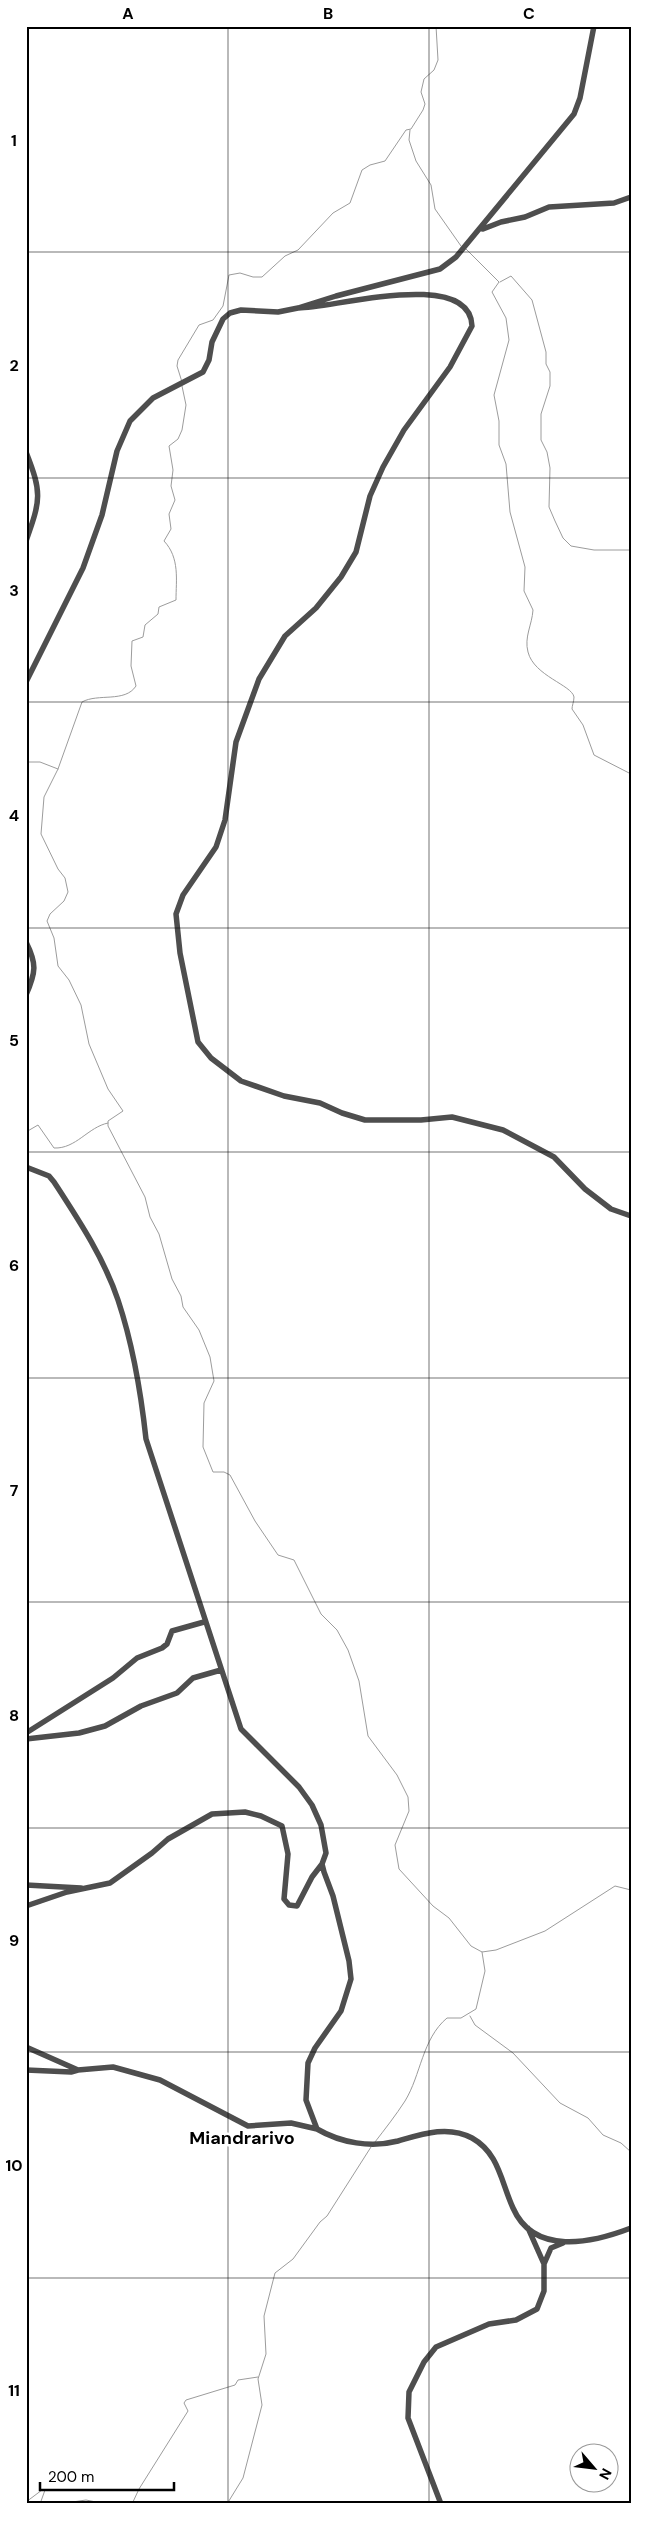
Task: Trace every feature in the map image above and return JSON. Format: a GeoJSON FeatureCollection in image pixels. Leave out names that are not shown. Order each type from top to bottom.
{"type":"FeatureCollection","features":[{"type":"Feature","properties":{"kind":"street"},"geometry":{"type":"LineString","coordinates":[[26,682],[83,568],[102,515],[117,451],[130,421],[144,405],[174,386],[203,372],[209,360],[212,342],[222,319],[230,313],[241,310],[278,312],[298,308],[336,296],[440,269],[461,252],[574,114],[580,98],[594,26]]}},
{"type":"Feature","properties":{"kind":"street"},"geometry":{"type":"LineString","coordinates":[[481,229],[501,222],[525,218],[549,207],[614,203],[631,197]]}},
{"type":"Feature","properties":{"kind":"street"},"geometry":{"type":"LineString","coordinates":[[298,308],[309,308],[363,298],[415,294],[446,299],[458,304],[472,319],[472,326],[450,367],[404,430],[383,467],[370,496],[356,552],[341,577],[316,608],[284,636],[259,680],[236,742],[222,829],[216,847],[184,894],[176,914],[180,953],[198,1042],[211,1058],[241,1081],[284,1096],[320,1103],[342,1114],[365,1120],[421,1120],[452,1117],[478,1122],[503,1130],[554,1158],[585,1189],[611,1209],[631,1216]]}},
{"type":"Feature","properties":{"kind":"street"},"geometry":{"type":"LineString","coordinates":[[26,452],[39,488],[39,498],[26,541]]}},
{"type":"Feature","properties":{"kind":"street"},"geometry":{"type":"LineString","coordinates":[[26,942],[34,959],[34,976],[26,995]]}},
{"type":"Feature","properties":{"kind":"street"},"geometry":{"type":"LineString","coordinates":[[26,1167],[49,1176],[54,1182],[96,1250],[118,1299],[142,1401],[146,1440],[204,1622],[241,1729],[299,1788],[312,1805],[322,1825],[326,1853],[322,1864],[312,1877],[297,1906],[289,1904],[284,1899],[288,1854],[282,1826],[261,1816],[245,1812],[212,1814],[168,1839],[110,1883],[68,1892],[26,1906]]}},
{"type":"Feature","properties":{"kind":"street"},"geometry":{"type":"LineString","coordinates":[[26,1733],[113,1678],[137,1658],[162,1648],[167,1644],[172,1631],[204,1622]]}},
{"type":"Feature","properties":{"kind":"street"},"geometry":{"type":"LineString","coordinates":[[26,1739],[79,1733],[105,1726],[141,1706],[177,1693],[193,1678],[221,1670]]}},
{"type":"Feature","properties":{"kind":"street"},"geometry":{"type":"LineString","coordinates":[[317,2129],[306,2100],[308,2062],[315,2048],[341,2011],[351,1979],[349,1961],[333,1896],[322,1864]]}},
{"type":"Feature","properties":{"kind":"street"},"geometry":{"type":"LineString","coordinates":[[26,1885],[88,1888]]}},
{"type":"Feature","properties":{"kind":"street"},"geometry":{"type":"LineString","coordinates":[[26,2047],[78,2070]]}},
{"type":"Feature","properties":{"kind":"street"},"geometry":{"type":"LineString","coordinates":[[26,2070],[72,2072],[112,2067],[160,2080],[248,2126],[291,2123],[317,2129],[332,2137],[374,2143],[398,2141],[428,2132],[457,2132],[473,2138],[486,2149],[498,2165],[513,2209],[528,2228],[544,2264]]}},
{"type":"Feature","properties":{"kind":"street"},"geometry":{"type":"LineString","coordinates":[[528,2228],[546,2239],[565,2242],[592,2241],[631,2228]]}},
{"type":"Feature","properties":{"kind":"street"},"geometry":{"type":"LineString","coordinates":[[441,2504],[408,2418],[410,2392],[416,2376],[436,2347],[489,2324],[516,2320],[534,2312],[544,2291],[544,2264],[551,2248],[565,2242]]}},
{"type":"Feature","properties":{"kind":"waterway"},"geometry":{"type":"LineString","coordinates":[[182,382],[177,366],[178,360],[199,325],[213,320],[223,306],[229,275],[240,273],[253,277],[262,277],[285,256],[298,250],[333,213],[350,203],[362,170],[370,165],[385,161],[406,130],[411,129],[425,104],[421,92],[424,79],[434,70],[438,60],[436,26]]}},
{"type":"Feature","properties":{"kind":"waterway"},"geometry":{"type":"LineString","coordinates":[[410,130],[409,140],[416,161],[431,185],[435,209],[461,246]]}},
{"type":"Feature","properties":{"kind":"waterway"},"geometry":{"type":"LineString","coordinates":[[465,248],[499,282],[492,292],[506,318],[509,340],[494,395],[499,421],[499,445],[506,464],[510,512],[525,567],[524,591],[533,610],[528,636],[528,652],[537,667],[572,693],[574,697],[572,709],[583,725],[594,755],[631,774]]}},
{"type":"Feature","properties":{"kind":"waterway"},"geometry":{"type":"LineString","coordinates":[[500,282],[511,276],[532,300],[546,352],[546,364],[550,372],[550,386],[541,414],[541,440],[547,452],[550,468],[549,507],[563,538],[571,546],[594,550],[631,550]]}},
{"type":"Feature","properties":{"kind":"waterway"},"geometry":{"type":"LineString","coordinates":[[182,386],[186,405],[182,430],[178,439],[169,446],[173,470],[171,486],[175,500],[169,514],[171,529],[164,541],[175,562],[176,600],[159,607],[158,614],[145,625],[143,637],[132,641],[131,666],[136,686],[125,694],[88,699],[82,702],[58,769],[44,797],[41,834],[58,869],[65,878],[68,892],[64,901],[50,914],[47,921],[54,938],[58,966],[69,980],[81,1005],[89,1044],[108,1089],[123,1111],[108,1121],[108,1126],[145,1197],[150,1217],[159,1234],[172,1279],[181,1296],[183,1307],[199,1330],[210,1357],[214,1381],[204,1403],[203,1447],[213,1472],[224,1472],[230,1475],[255,1521],[278,1555],[294,1560],[321,1614],[337,1630],[348,1650],[359,1681],[368,1736],[397,1775],[408,1797],[409,1811],[395,1845],[399,1869],[433,1906],[449,1918],[471,1946],[482,1952],[496,1950],[545,1931],[615,1886],[631,1890]]}},
{"type":"Feature","properties":{"kind":"waterway"},"geometry":{"type":"LineString","coordinates":[[26,762],[40,762],[58,769]]}},
{"type":"Feature","properties":{"kind":"waterway"},"geometry":{"type":"LineString","coordinates":[[26,1132],[38,1125],[54,1148],[69,1145],[101,1125],[108,1123]]}},
{"type":"Feature","properties":{"kind":"waterway"},"geometry":{"type":"LineString","coordinates":[[375,2142],[405,2101],[432,2036],[447,2018],[461,2018],[476,2009],[485,1971],[482,1952]]}},
{"type":"Feature","properties":{"kind":"waterway"},"geometry":{"type":"LineString","coordinates":[[470,2016],[475,2025],[513,2053],[560,2103],[588,2118],[603,2135],[621,2143],[631,2152]]}},
{"type":"Feature","properties":{"kind":"waterway"},"geometry":{"type":"LineString","coordinates":[[227,2504],[243,2478],[262,2405],[258,2379],[266,2354],[264,2316],[275,2273],[293,2259],[320,2222],[327,2216],[371,2147]]}},
{"type":"Feature","properties":{"kind":"waterway"},"geometry":{"type":"LineString","coordinates":[[132,2504],[139,2489],[188,2411],[184,2403],[186,2400],[235,2385],[238,2380],[258,2377]]}},
{"type":"Feature","properties":{"kind":"waterway"},"geometry":{"type":"LineString","coordinates":[[26,2502],[42,2490],[45,2490],[40,2504]]}},
{"type":"Feature","properties":{"kind":"waterway"},"geometry":{"type":"LineString","coordinates":[[59,2504],[86,2500],[106,2504]]}},
{"type":"Feature","properties":{"kind":"district","name":"Miandrarivo"},"geometry":{"type":"Point","coordinates":[242,2138]}}]}
